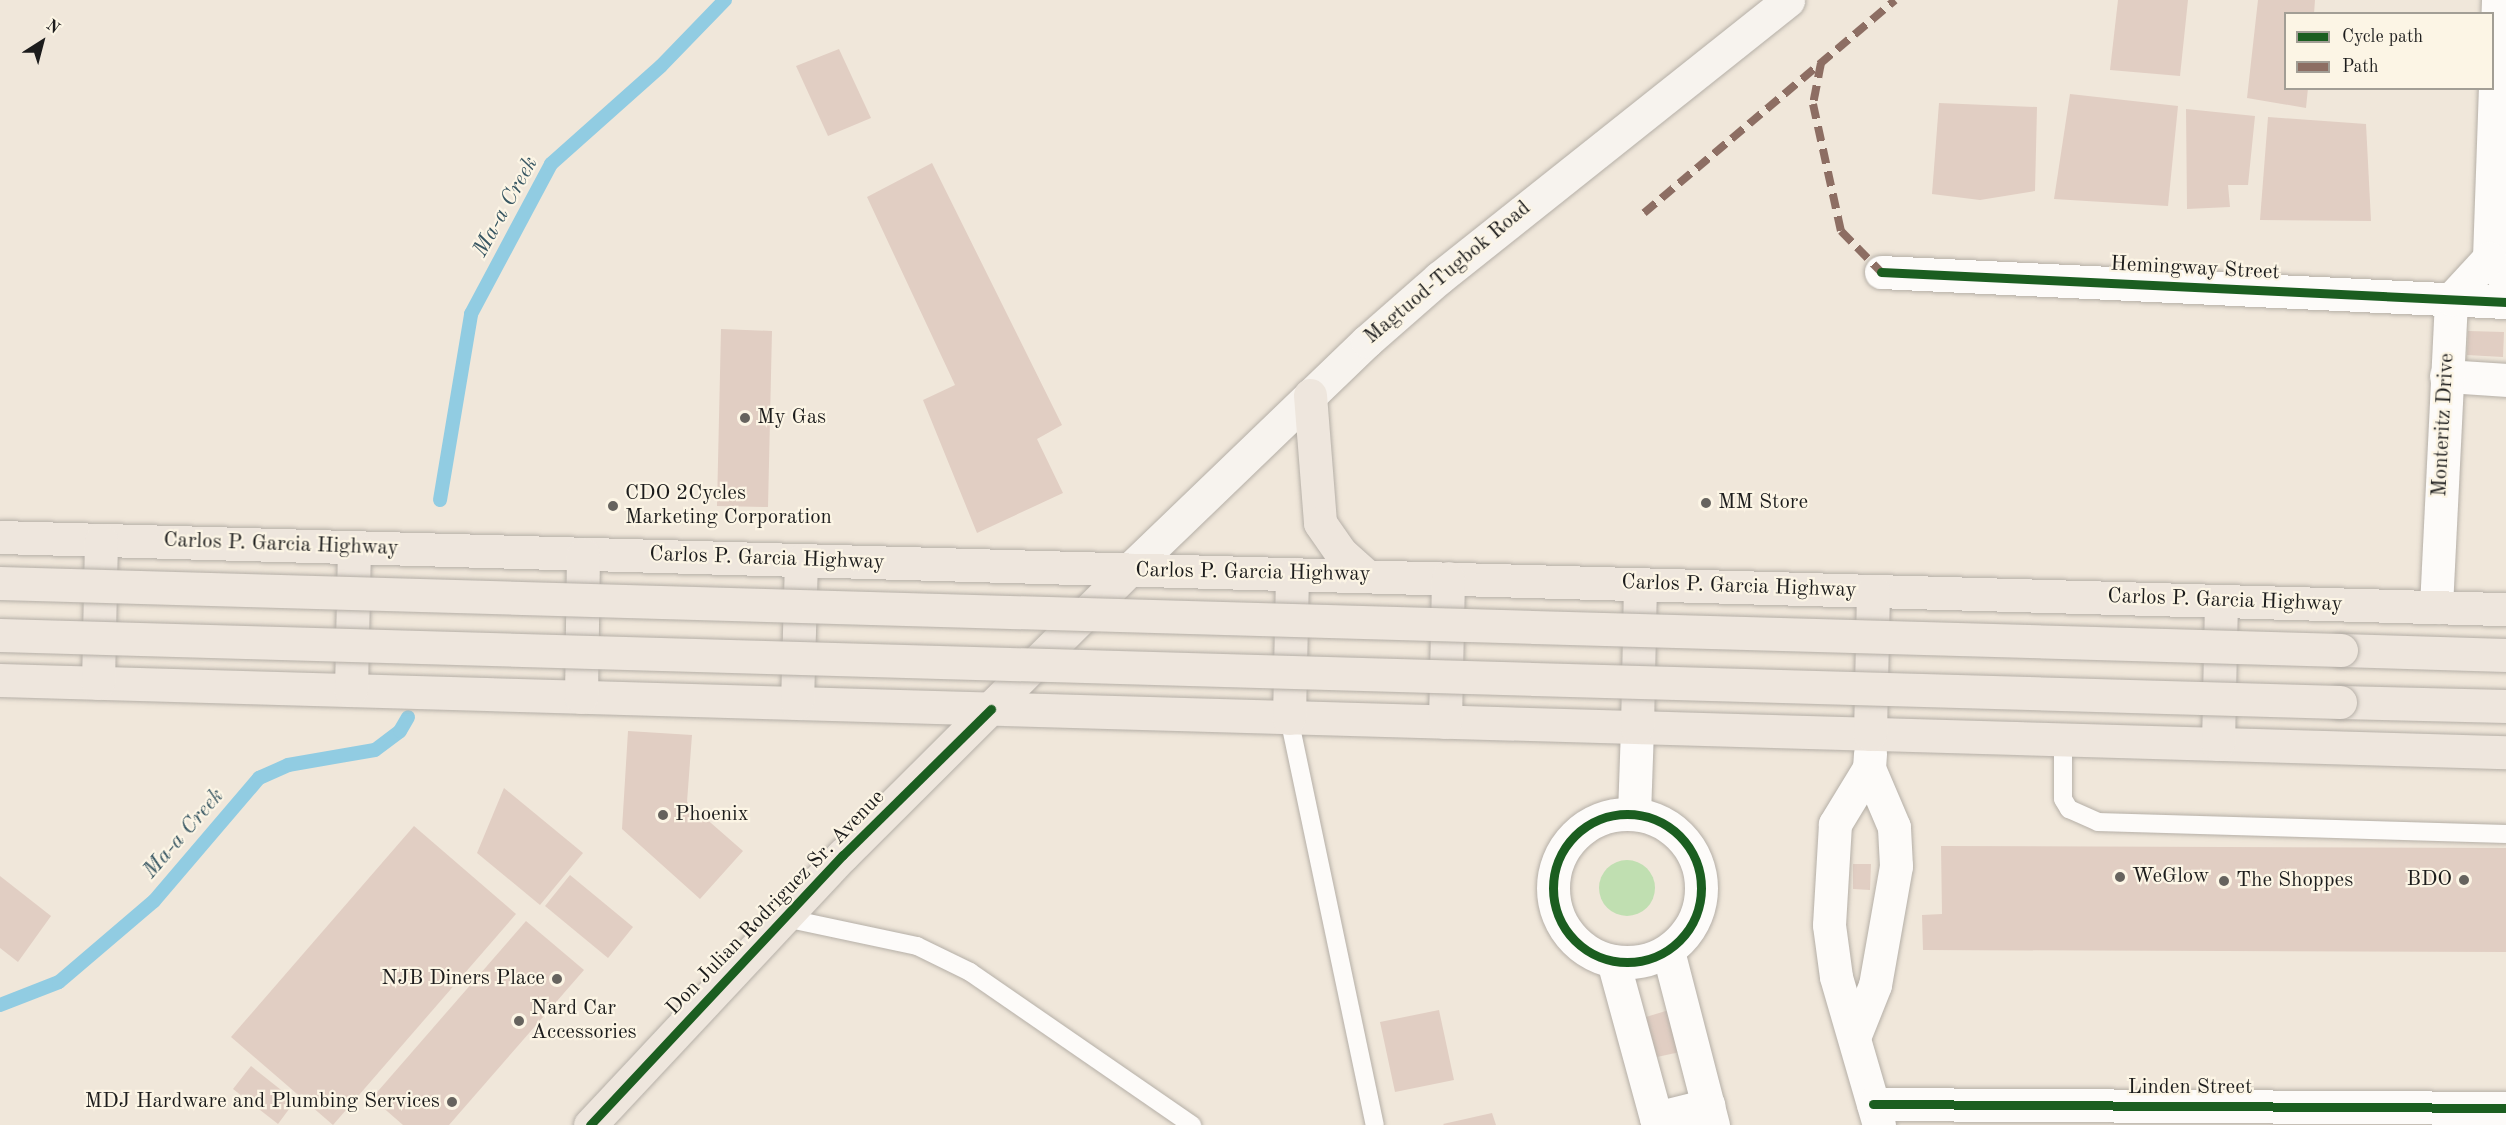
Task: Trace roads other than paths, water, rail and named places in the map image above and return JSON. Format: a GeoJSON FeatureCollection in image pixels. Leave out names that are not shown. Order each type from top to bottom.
{"type":"FeatureCollection","features":[{"type":"Feature","properties":{"kind":"main road","name":"Magtuod-Tugbok Road"},"geometry":{"type":"LineString","coordinates":[[1129,570],[1310,395],[1520,211],[1788,0]]}},
{"type":"Feature","properties":{"kind":"main road"},"geometry":{"type":"LineString","coordinates":[[1310,395],[1320,524],[1340,552],[1367,576]]}},
{"type":"Feature","properties":{"kind":"main road","name":"Carlos P. Garcia Highway"},"geometry":{"type":"LineString","coordinates":[[0,537],[2506,609]]}},
{"type":"Feature","properties":{"kind":"main road"},"geometry":{"type":"LineString","coordinates":[[98,683],[101,540]]}},
{"type":"Feature","properties":{"kind":"main road"},"geometry":{"type":"LineString","coordinates":[[351,690],[354,548]]}},
{"type":"Feature","properties":{"kind":"main road"},"geometry":{"type":"LineString","coordinates":[[581,697],[583,554]]}},
{"type":"Feature","properties":{"kind":"main road"},"geometry":{"type":"LineString","coordinates":[[797,703],[801,561]]}},
{"type":"Feature","properties":{"kind":"main road","name":"Don Julian Rodriguez Sr. Avenue"},"geometry":{"type":"LineString","coordinates":[[590,1125],[784,918],[1129,570]]}},
{"type":"Feature","properties":{"kind":"main road"},"geometry":{"type":"LineString","coordinates":[[1288,718],[1292,574]]}},
{"type":"Feature","properties":{"kind":"main road"},"geometry":{"type":"LineString","coordinates":[[1445,722],[1448,579]]}},
{"type":"Feature","properties":{"kind":"main road"},"geometry":{"type":"LineString","coordinates":[[0,583],[2506,655]]}},
{"type":"Feature","properties":{"kind":"main road"},"geometry":{"type":"LineString","coordinates":[[1637,727],[1640,584]]}},
{"type":"Feature","properties":{"kind":"main road"},"geometry":{"type":"LineString","coordinates":[[1870,734],[1874,591]]}},
{"type":"Feature","properties":{"kind":"main road"},"geometry":{"type":"LineString","coordinates":[[2218,744],[2221,601]]}},
{"type":"Feature","properties":{"kind":"main road"},"geometry":{"type":"LineString","coordinates":[[0,635],[2506,706]]}},
{"type":"Feature","properties":{"kind":"main road"},"geometry":{"type":"LineString","coordinates":[[0,680],[2506,752]]}},
{"type":"Feature","properties":{"kind":"street"},"geometry":{"type":"LineString","coordinates":[[2451,299],[2498,269],[2498,0]]}},
{"type":"Feature","properties":{"kind":"street","name":"Hemingway Street"},"geometry":{"type":"LineString","coordinates":[[1881,272],[2506,302]]}},
{"type":"Feature","properties":{"kind":"street","name":"Monteritz Drive"},"geometry":{"type":"LineString","coordinates":[[2436,607],[2451,299]]}},
{"type":"Feature","properties":{"kind":"street"},"geometry":{"type":"LineString","coordinates":[[2446,376],[2506,380]]}},
{"type":"Feature","properties":{"kind":"street"},"geometry":{"type":"LineString","coordinates":[[1634,814],[1637,727]]}},
{"type":"Feature","properties":{"kind":"street"},"geometry":{"type":"LineString","coordinates":[[1855,1035],[1875,986],[1896,866],[1894,827],[1869,768],[1870,734]]}},
{"type":"Feature","properties":{"kind":"street"},"geometry":{"type":"LineString","coordinates":[[1869,768],[1835,824],[1830,862],[1831,953],[1876,1114]]}},
{"type":"Feature","properties":{"kind":"street"},"geometry":{"type":"LineString","coordinates":[[1634,814],[1660,821],[1681,837],[1695,859],[1702,884],[1695,917],[1687,933],[1668,951],[1641,961],[1613,962],[1589,953],[1570,936],[1557,915],[1552,890],[1556,865],[1568,843],[1586,825],[1609,815],[1634,814]]}},
{"type":"Feature","properties":{"kind":"street"},"geometry":{"type":"LineString","coordinates":[[1613,962],[1657,1122],[1711,1115],[1668,951]]}},
{"type":"Feature","properties":{"kind":"street","name":"Linden Street"},"geometry":{"type":"LineString","coordinates":[[1876,1114],[2506,1108]]}},
{"type":"Feature","properties":{"kind":"lane"},"geometry":{"type":"LineString","coordinates":[[1288,718],[1375,1125]]}},
{"type":"Feature","properties":{"kind":"lane"},"geometry":{"type":"LineString","coordinates":[[2063,739],[2063,800],[2069,809],[2098,822],[2506,834]]}},
{"type":"Feature","properties":{"kind":"lane"},"geometry":{"type":"LineString","coordinates":[[784,918],[917,946],[970,972],[1192,1125]]}},
{"type":"Feature","properties":{"kind":"waterway","name":"Ma-a Creek"},"geometry":{"type":"LineString","coordinates":[[440,500],[471,314],[551,164],[661,66],[725,0]]}},
{"type":"Feature","properties":{"kind":"waterway","name":"Ma-a Creek"},"geometry":{"type":"LineString","coordinates":[[0,1005],[59,982],[154,901],[259,778],[288,765],[375,750],[400,731],[408,717]]}},
{"type":"Feature","properties":{"kind":"place","name":"My Gas"},"geometry":{"type":"Point","coordinates":[745,418]}},
{"type":"Feature","properties":{"kind":"place","name":"MM Store"},"geometry":{"type":"Point","coordinates":[1706,503]}},
{"type":"Feature","properties":{"kind":"place","name":"CDO 2Cycles Marketing Corporation"},"geometry":{"type":"Point","coordinates":[613,506]}},
{"type":"Feature","properties":{"kind":"place","name":"Phoenix"},"geometry":{"type":"Point","coordinates":[663,815]}},
{"type":"Feature","properties":{"kind":"place","name":"WeGlow"},"geometry":{"type":"Point","coordinates":[2120,877]}},
{"type":"Feature","properties":{"kind":"place","name":"BDO"},"geometry":{"type":"Point","coordinates":[2464,880]}},
{"type":"Feature","properties":{"kind":"place","name":"The Shoppes"},"geometry":{"type":"Point","coordinates":[2224,881]}},
{"type":"Feature","properties":{"kind":"place","name":"NJB Diners Place"},"geometry":{"type":"Point","coordinates":[557,979]}},
{"type":"Feature","properties":{"kind":"place","name":"Nard Car Accessories"},"geometry":{"type":"Point","coordinates":[519,1021]}},
{"type":"Feature","properties":{"kind":"place","name":"MDJ Hardware and Plumbing Services"},"geometry":{"type":"Point","coordinates":[452,1102]}}]}
